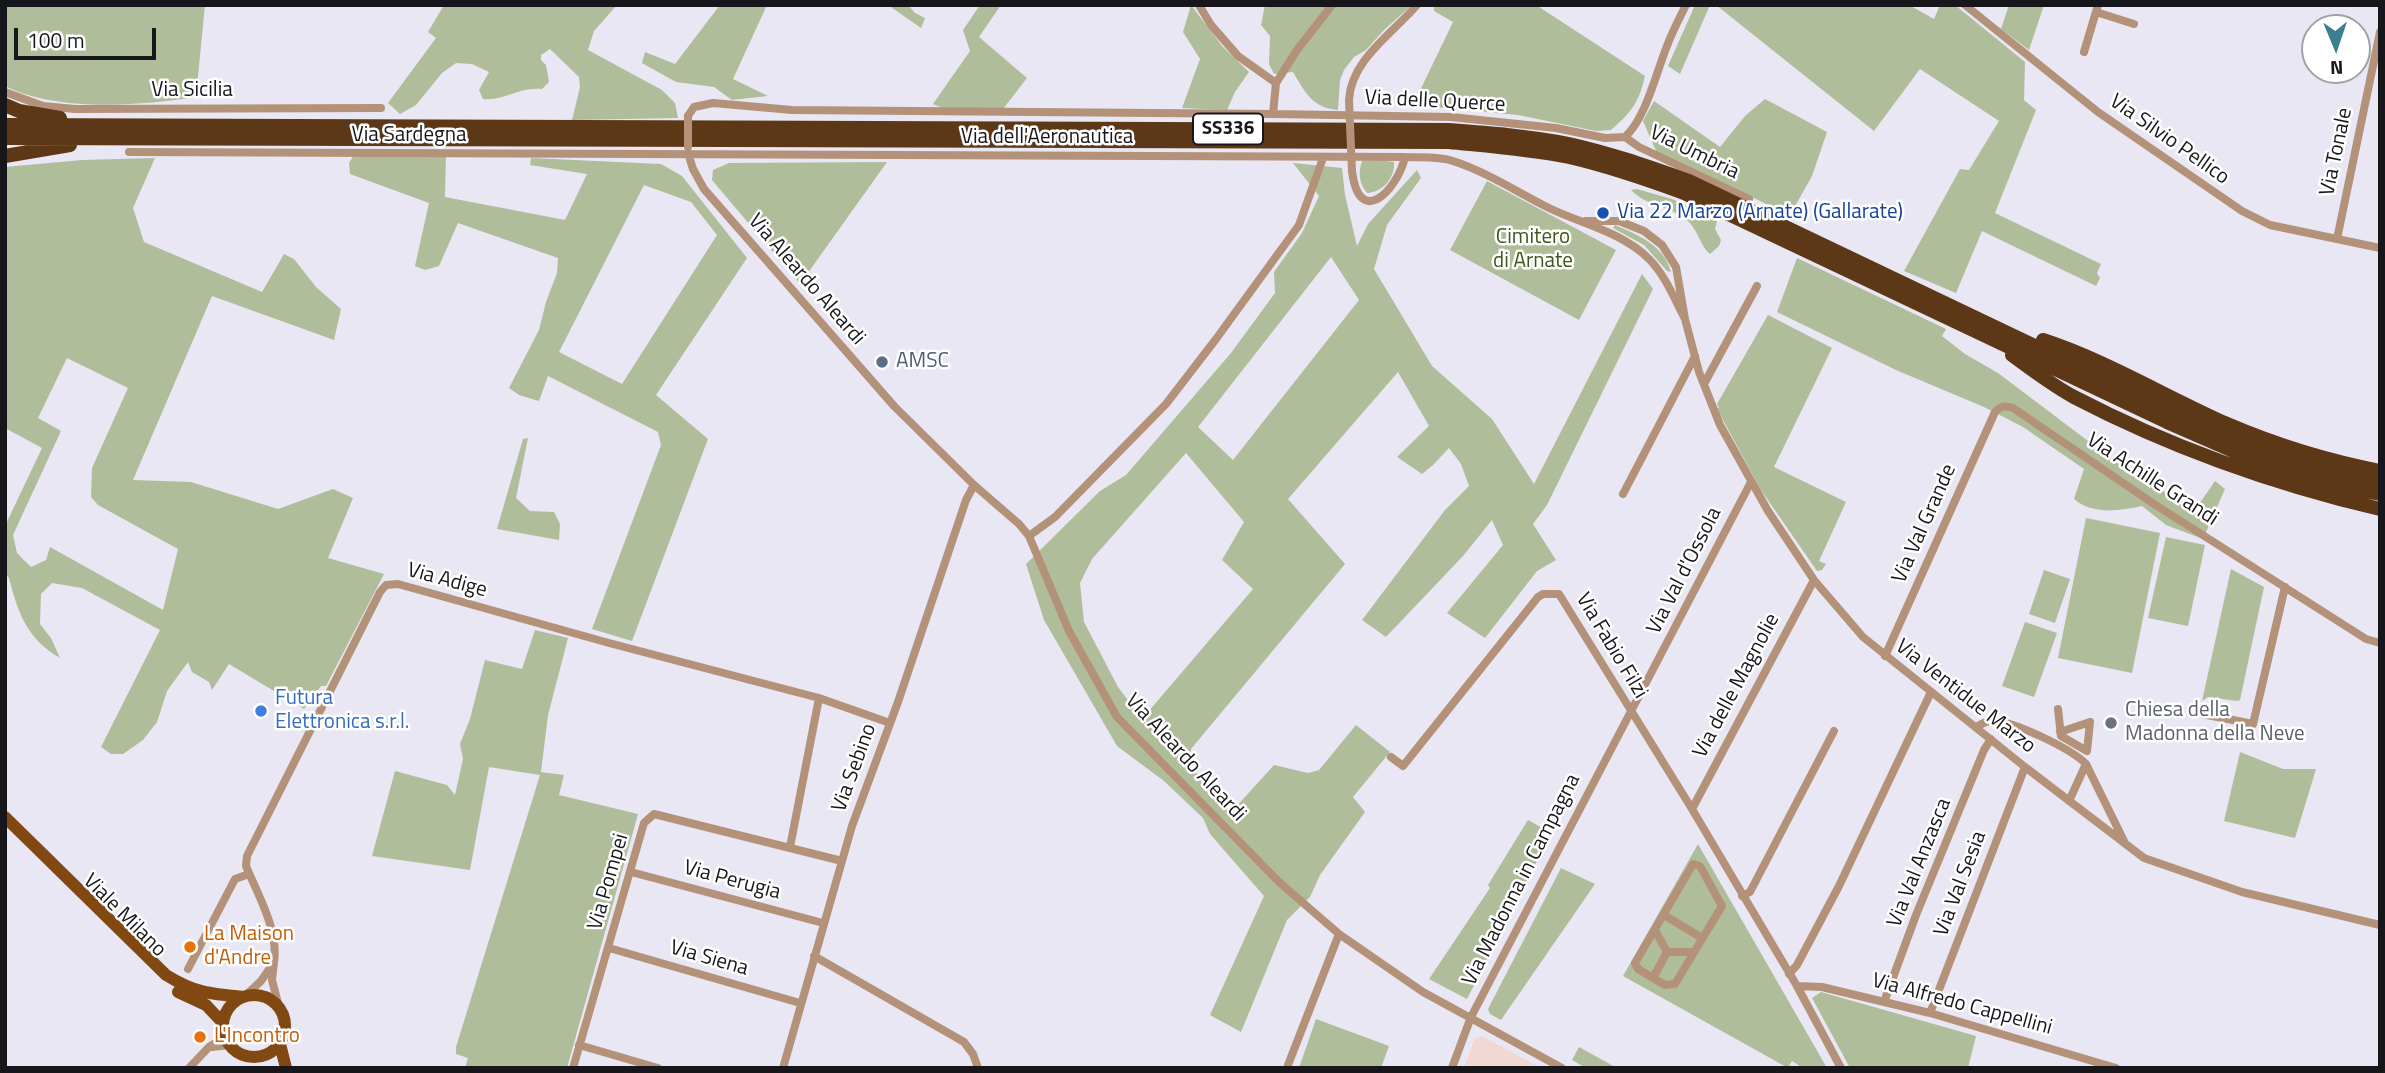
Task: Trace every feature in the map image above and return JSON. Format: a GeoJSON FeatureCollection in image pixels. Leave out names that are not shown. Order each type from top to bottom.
{"type":"FeatureCollection","features":[{"type":"Feature","properties":{"kind":"highway"},"geometry":{"type":"LineString","coordinates":[[5,105],[19,111],[110,132]]}},
{"type":"Feature","properties":{"kind":"highway","name":"SS336"},"geometry":{"type":"LineString","coordinates":[[5,125],[110,132]]}},
{"type":"Feature","properties":{"kind":"highway","name":"SS336"},"geometry":{"type":"LineString","coordinates":[[5,138],[110,132],[1450,130],[1506,134],[1632,160],[1689,181],[2166,422],[2245,456],[2334,485],[2380,494]]}},
{"type":"Feature","properties":{"kind":"highway"},"geometry":{"type":"LineString","coordinates":[[5,156],[60,147],[110,132]]}},
{"type":"Feature","properties":{"kind":"highway"},"geometry":{"type":"LineString","coordinates":[[5,149],[60,147]]}},
{"type":"Feature","properties":{"kind":"highway"},"geometry":{"type":"LineString","coordinates":[[1988,330],[2090,358],[2229,425],[2288,447],[2380,471]]}},
{"type":"Feature","properties":{"kind":"highway"},"geometry":{"type":"LineString","coordinates":[[1988,330],[2041,377],[2073,396],[2160,436],[2239,468],[2331,497],[2380,509]]}},
{"type":"Feature","properties":{"kind":"highway","name":"SS336"},"geometry":{"type":"LineString","coordinates":[[1988,330],[2248,444],[2338,473],[2380,482]]}},
{"type":"Feature","properties":{"kind":"main road"},"geometry":{"type":"LineString","coordinates":[[5,817],[166,975],[187,988],[244,997],[263,996],[279,1007],[286,1025],[280,1044],[262,1062],[237,1053],[227,1041],[222,1022],[230,1006],[244,997]]}},
{"type":"Feature","properties":{"kind":"main road","name":"Viale Milano"},"geometry":{"type":"LineString","coordinates":[[5,828],[155,975],[177,991],[206,1005],[222,1022]]}},
{"type":"Feature","properties":{"kind":"main road"},"geometry":{"type":"LineString","coordinates":[[280,1044],[286,1068]]}},
{"type":"Feature","properties":{"kind":"street"},"geometry":{"type":"LineString","coordinates":[[1199,5],[1238,56],[1276,83]]}},
{"type":"Feature","properties":{"kind":"street"},"geometry":{"type":"LineString","coordinates":[[1273,114],[1276,83],[1297,50],[1332,5]]}},
{"type":"Feature","properties":{"kind":"street"},"geometry":{"type":"LineString","coordinates":[[1405,157],[1397,179],[1385,194],[1376,201],[1366,201],[1358,195],[1352,171],[1349,100],[1352,82],[1360,65],[1417,5]]}},
{"type":"Feature","properties":{"kind":"street"},"geometry":{"type":"LineString","coordinates":[[1625,137],[1632,131],[1641,114],[1686,5]]}},
{"type":"Feature","properties":{"kind":"street","name":"Via Silvio Pellico"},"geometry":{"type":"LineString","coordinates":[[1965,5],[2098,112],[2242,211],[2270,225],[2380,248]]}},
{"type":"Feature","properties":{"kind":"street"},"geometry":{"type":"LineString","coordinates":[[2084,52],[2097,9],[2134,24]]}},
{"type":"Feature","properties":{"kind":"street","name":"Via Tonale"},"geometry":{"type":"LineString","coordinates":[[2337,239],[2380,32]]}},
{"type":"Feature","properties":{"kind":"street","name":"Via Sicilia"},"geometry":{"type":"LineString","coordinates":[[5,92],[43,106],[75,109],[381,108]]}},
{"type":"Feature","properties":{"kind":"street","name":"Via delle Querce"},"geometry":{"type":"LineString","coordinates":[[688,151],[688,116],[694,107],[713,103],[792,110],[1451,117],[1556,128],[1605,138],[1625,137]]}},
{"type":"Feature","properties":{"kind":"street","name":"Via Umbria"},"geometry":{"type":"LineString","coordinates":[[1625,137],[1639,147],[1749,199]]}},
{"type":"Feature","properties":{"kind":"street","name":"Via Sardegna"},"geometry":{"type":"LineString","coordinates":[[129,152],[337,154],[688,151]]}},
{"type":"Feature","properties":{"kind":"street","name":"Via dell'Aeronautica"},"geometry":{"type":"LineString","coordinates":[[688,151],[779,154],[1405,157]]}},
{"type":"Feature","properties":{"kind":"street","name":"Via Aleardo Aleardi"},"geometry":{"type":"LineString","coordinates":[[688,151],[704,189],[894,407],[1030,536],[1069,631],[1117,717],[1279,882],[1339,934],[1423,992],[1562,1068]]}},
{"type":"Feature","properties":{"kind":"street","name":"Via Ventidue Marzo"},"geometry":{"type":"LineString","coordinates":[[1405,157],[1450,160],[1493,177],[1551,209],[1583,220],[1634,247],[1649,259],[1662,275],[1685,318]]}},
{"type":"Feature","properties":{"kind":"street"},"geometry":{"type":"LineString","coordinates":[[1030,536],[1055,517],[1166,404],[1208,350],[1266,274],[1299,225],[1323,158]]}},
{"type":"Feature","properties":{"kind":"street","name":"Via Ventidue Marzo"},"geometry":{"type":"LineString","coordinates":[[1583,220],[1619,221],[1644,231],[1662,245],[1676,267],[1695,356],[1720,425],[1751,482],[1814,580],[1863,637],[2144,858],[2254,895],[2380,925]]}},
{"type":"Feature","properties":{"kind":"street"},"geometry":{"type":"LineString","coordinates":[[1704,384],[1756,286]]}},
{"type":"Feature","properties":{"kind":"street"},"geometry":{"type":"LineString","coordinates":[[1623,494],[1695,356]]}},
{"type":"Feature","properties":{"kind":"street","name":"Via Achille Grandi"},"geometry":{"type":"LineString","coordinates":[[1999,407],[2013,408],[2154,504],[2366,639],[2380,643]]}},
{"type":"Feature","properties":{"kind":"street","name":"Via Val Grande"},"geometry":{"type":"LineString","coordinates":[[1885,656],[1999,407]]}},
{"type":"Feature","properties":{"kind":"street","name":"Via Val d'Ossola"},"geometry":{"type":"LineString","coordinates":[[1631,713],[1751,482]]}},
{"type":"Feature","properties":{"kind":"street","name":"Via Sebino"},"geometry":{"type":"LineString","coordinates":[[783,1068],[842,861],[966,500],[974,485]]}},
{"type":"Feature","properties":{"kind":"street","name":"Via delle Magnolie"},"geometry":{"type":"LineString","coordinates":[[1692,809],[1814,580]]}},
{"type":"Feature","properties":{"kind":"street","name":"Via Adige"},"geometry":{"type":"LineString","coordinates":[[249,874],[246,861],[251,847],[380,592],[386,585],[398,584],[820,698],[890,723]]}},
{"type":"Feature","properties":{"kind":"street"},"geometry":{"type":"LineString","coordinates":[[2202,714],[2253,724],[2285,587]]}},
{"type":"Feature","properties":{"kind":"street","name":"Via Fabio Filzi"},"geometry":{"type":"LineString","coordinates":[[1391,757],[1403,766],[1543,594],[1559,594],[1692,809],[1797,986],[1842,1068]]}},
{"type":"Feature","properties":{"kind":"street"},"geometry":{"type":"LineString","coordinates":[[1789,974],[1797,965],[1839,886],[1931,692]]}},
{"type":"Feature","properties":{"kind":"street"},"geometry":{"type":"LineString","coordinates":[[790,847],[820,698]]}},
{"type":"Feature","properties":{"kind":"street"},"geometry":{"type":"LineString","coordinates":[[2058,709],[2060,732]]}},
{"type":"Feature","properties":{"kind":"street","name":"Via Madonna in Campagna"},"geometry":{"type":"LineString","coordinates":[[1452,1068],[1471,1017],[1620,729],[1631,713]]}},
{"type":"Feature","properties":{"kind":"street"},"geometry":{"type":"LineString","coordinates":[[1976,727],[1992,720],[2025,729],[2070,750],[2086,764],[2125,843]]}},
{"type":"Feature","properties":{"kind":"street"},"geometry":{"type":"LineString","coordinates":[[1742,897],[1750,892],[1834,731]]}},
{"type":"Feature","properties":{"kind":"street","name":"Via Val Anzasca"},"geometry":{"type":"LineString","coordinates":[[1884,1002],[1916,915],[1984,750],[1991,739]]}},
{"type":"Feature","properties":{"kind":"street"},"geometry":{"type":"LineString","coordinates":[[2069,801],[2086,764]]}},
{"type":"Feature","properties":{"kind":"street","name":"Via Val Sesia"},"geometry":{"type":"LineString","coordinates":[[1930,1013],[2025,767]]}},
{"type":"Feature","properties":{"kind":"street","name":"Via Pompei"},"geometry":{"type":"LineString","coordinates":[[573,1068],[644,823],[654,814],[842,861]]}},
{"type":"Feature","properties":{"kind":"street"},"geometry":{"type":"LineString","coordinates":[[1693,864],[1697,864],[1721,906],[1675,984],[1665,985],[1635,966],[1664,915],[1693,864]]}},
{"type":"Feature","properties":{"kind":"street","name":"Via Perugia"},"geometry":{"type":"LineString","coordinates":[[631,872],[823,923]]}},
{"type":"Feature","properties":{"kind":"street"},"geometry":{"type":"LineString","coordinates":[[188,969],[235,880],[249,874],[274,937],[276,951],[272,980],[279,1007]]}},
{"type":"Feature","properties":{"kind":"street"},"geometry":{"type":"LineString","coordinates":[[1664,915],[1702,938]]}},
{"type":"Feature","properties":{"kind":"street"},"geometry":{"type":"LineString","coordinates":[[1655,930],[1667,953]]}},
{"type":"Feature","properties":{"kind":"street"},"geometry":{"type":"LineString","coordinates":[[1288,1065],[1339,934]]}},
{"type":"Feature","properties":{"kind":"street","name":"Via Siena"},"geometry":{"type":"LineString","coordinates":[[608,948],[800,1003]]}},
{"type":"Feature","properties":{"kind":"street"},"geometry":{"type":"LineString","coordinates":[[1667,953],[1694,952]]}},
{"type":"Feature","properties":{"kind":"street"},"geometry":{"type":"LineString","coordinates":[[1653,978],[1667,953]]}},
{"type":"Feature","properties":{"kind":"street"},"geometry":{"type":"LineString","coordinates":[[814,956],[964,1042],[973,1054],[978,1068]]}},
{"type":"Feature","properties":{"kind":"street"},"geometry":{"type":"LineString","coordinates":[[244,997],[254,990],[274,962]]}},
{"type":"Feature","properties":{"kind":"street","name":"Via Alfredo Cappellini"},"geometry":{"type":"LineString","coordinates":[[1797,986],[1822,987],[1930,1013],[2116,1068]]}},
{"type":"Feature","properties":{"kind":"street"},"geometry":{"type":"LineString","coordinates":[[189,1068],[209,1047],[227,1041]]}},
{"type":"Feature","properties":{"kind":"street"},"geometry":{"type":"LineString","coordinates":[[579,1045],[658,1068]]}},
{"type":"Feature","properties":{"kind":"shaded area"},"geometry":{"type":"Polygon","coordinates":[[[1482,1036],[1541,1068],[1464,1068],[1475,1038],[1482,1036]]]}},
{"type":"Feature","properties":{"kind":"green space"},"geometry":{"type":"Polygon","coordinates":[[[5,5],[205,5],[196,97],[149,103],[99,105],[49,100],[5,86],[5,5]]]}},
{"type":"Feature","properties":{"kind":"green space"},"geometry":{"type":"Polygon","coordinates":[[[444,5],[617,5],[594,31],[588,50],[662,90],[675,103],[678,118],[572,120],[580,87],[579,77],[550,49],[541,55],[549,82],[542,89],[483,99],[479,90],[489,72],[472,64],[456,63],[442,73],[416,105],[400,114],[388,103],[436,38],[428,32],[444,5]]]}},
{"type":"Feature","properties":{"kind":"green space"},"geometry":{"type":"Polygon","coordinates":[[[720,5],[767,5],[733,79],[768,96],[732,100],[714,87],[676,82],[642,63],[645,52],[675,64],[720,5]]]}},
{"type":"Feature","properties":{"kind":"green space"},"geometry":{"type":"Polygon","coordinates":[[[888,5],[908,5],[915,13],[925,18],[921,28],[888,5]]]}},
{"type":"Feature","properties":{"kind":"green space"},"geometry":{"type":"Polygon","coordinates":[[[980,5],[1001,5],[979,37],[1027,78],[1003,109],[945,109],[933,104],[970,51],[963,30],[980,5]]]}},
{"type":"Feature","properties":{"kind":"green space"},"geometry":{"type":"Polygon","coordinates":[[[1191,5],[1223,47],[1249,72],[1227,110],[1182,108],[1200,59],[1183,32],[1191,5]]]}},
{"type":"Feature","properties":{"kind":"green space"},"geometry":{"type":"Polygon","coordinates":[[[1265,5],[1412,5],[1366,50],[1354,57],[1344,70],[1340,80],[1338,110],[1322,106],[1310,98],[1293,72],[1274,74],[1269,64],[1270,36],[1261,25],[1265,5]]]}},
{"type":"Feature","properties":{"kind":"green space"},"geometry":{"type":"Polygon","coordinates":[[[1434,5],[1536,5],[1645,76],[1637,100],[1611,130],[1596,131],[1518,115],[1413,105],[1453,22],[1434,11],[1434,5]]]}},
{"type":"Feature","properties":{"kind":"green space"},"geometry":{"type":"Polygon","coordinates":[[[1695,5],[1710,5],[1680,74],[1668,66],[1695,5]]]}},
{"type":"Feature","properties":{"kind":"green space"},"geometry":{"type":"Polygon","coordinates":[[[1716,5],[1909,5],[1934,19],[1940,5],[1955,5],[2025,62],[2024,100],[2036,110],[1995,213],[2101,264],[2097,273],[2100,278],[2096,286],[1982,231],[1956,293],[1904,271],[1960,169],[1969,170],[1999,121],[1920,69],[1874,131],[1716,5]]]}},
{"type":"Feature","properties":{"kind":"green space"},"geometry":{"type":"Polygon","coordinates":[[[2009,5],[2044,5],[2029,50],[2001,29],[2009,5]]]}},
{"type":"Feature","properties":{"kind":"green space"},"geometry":{"type":"Polygon","coordinates":[[[1765,99],[1827,132],[1812,176],[1790,215],[1657,153],[1643,121],[1654,101],[1720,147],[1745,116],[1765,99]]]}},
{"type":"Feature","properties":{"kind":"green space"},"geometry":{"type":"Polygon","coordinates":[[[355,153],[446,153],[445,197],[565,220],[587,174],[530,165],[531,158],[661,164],[682,176],[747,258],[656,395],[708,439],[632,641],[592,629],[661,445],[658,432],[548,376],[539,401],[519,395],[509,388],[539,330],[557,273],[558,258],[458,223],[439,266],[425,270],[415,266],[429,203],[350,174],[349,163],[355,153]],[[644,185],[559,352],[622,384],[717,235],[691,202],[644,185]]]}},
{"type":"Feature","properties":{"kind":"green space"},"geometry":{"type":"Polygon","coordinates":[[[155,158],[133,208],[144,242],[262,292],[284,254],[294,259],[316,287],[341,309],[334,340],[212,296],[133,480],[191,482],[278,509],[333,489],[353,498],[328,558],[384,574],[326,686],[321,686],[304,709],[229,664],[212,690],[209,682],[192,672],[188,662],[167,691],[157,722],[143,740],[123,754],[111,754],[101,747],[160,630],[82,588],[52,583],[41,594],[40,624],[51,638],[60,658],[32,634],[20,614],[5,573],[5,526],[42,448],[5,428],[5,167],[82,160],[155,158]],[[67,358],[38,418],[61,431],[13,535],[17,553],[31,567],[46,560],[50,547],[163,610],[178,549],[98,505],[91,497],[92,468],[128,388],[67,358]]]}},
{"type":"Feature","properties":{"kind":"green space"},"geometry":{"type":"Polygon","coordinates":[[[1362,161],[1394,162],[1390,179],[1383,187],[1367,193],[1360,178],[1362,161]]]}},
{"type":"Feature","properties":{"kind":"green space"},"geometry":{"type":"Polygon","coordinates":[[[887,162],[800,284],[712,180],[713,170],[729,163],[887,162]]]}},
{"type":"Feature","properties":{"kind":"green space"},"geometry":{"type":"Polygon","coordinates":[[[1293,163],[1342,168],[1345,195],[1357,246],[1368,224],[1417,170],[1421,178],[1387,225],[1374,269],[1432,366],[1492,419],[1534,484],[1642,274],[1653,289],[1547,505],[1533,524],[1556,560],[1537,571],[1485,638],[1447,613],[1503,545],[1492,520],[1463,556],[1386,637],[1362,620],[1445,510],[1469,486],[1461,464],[1449,448],[1422,474],[1397,457],[1429,426],[1398,372],[1288,499],[1345,564],[1191,749],[1189,764],[1225,808],[1235,808],[1274,765],[1308,773],[1319,770],[1356,725],[1390,752],[1353,797],[1365,812],[1320,875],[1310,897],[1287,920],[1241,1032],[1210,1015],[1264,896],[1210,834],[1203,818],[1164,781],[1117,746],[1044,620],[1026,564],[1100,491],[1126,475],[1231,353],[1275,293],[1274,272],[1302,233],[1319,196],[1293,163]],[[1331,257],[1198,427],[1233,460],[1359,300],[1331,257]],[[1186,453],[1092,559],[1080,583],[1084,622],[1118,687],[1142,719],[1253,589],[1222,560],[1244,522],[1186,453]]]}},
{"type":"Feature","properties":{"kind":"green space","name":"Cimitero di Arnate"},"geometry":{"type":"Polygon","coordinates":[[[1487,181],[1616,250],[1579,320],[1450,250],[1487,181]]]}},
{"type":"Feature","properties":{"kind":"green space"},"geometry":{"type":"Polygon","coordinates":[[[1637,189],[1672,199],[1717,221],[1715,229],[1721,240],[1719,246],[1710,254],[1689,222],[1637,196],[1631,190],[1637,189]]]}},
{"type":"Feature","properties":{"kind":"green space"},"geometry":{"type":"Polygon","coordinates":[[[1615,225],[1649,242],[1663,255],[1671,272],[1667,271],[1644,245],[1613,228],[1615,225]]]}},
{"type":"Feature","properties":{"kind":"green space"},"geometry":{"type":"Polygon","coordinates":[[[1797,258],[1946,329],[1942,336],[1965,354],[1998,373],[2141,481],[2197,507],[2215,481],[2225,489],[2203,539],[2166,525],[2142,506],[2098,510],[2081,504],[2074,499],[2084,469],[2023,427],[1984,407],[1896,370],[1777,312],[1797,258]]]}},
{"type":"Feature","properties":{"kind":"green space"},"geometry":{"type":"Polygon","coordinates":[[[1768,315],[1832,348],[1774,467],[1846,502],[1819,561],[1826,564],[1822,570],[1817,571],[1761,490],[1717,409],[1717,404],[1768,315]]]}},
{"type":"Feature","properties":{"kind":"green space"},"geometry":{"type":"Polygon","coordinates":[[[528,438],[516,498],[530,511],[554,512],[560,524],[559,540],[497,529],[523,439],[528,438]]]}},
{"type":"Feature","properties":{"kind":"green space"},"geometry":{"type":"Polygon","coordinates":[[[2086,518],[2160,533],[2132,673],[2058,658],[2086,518]]]}},
{"type":"Feature","properties":{"kind":"green space"},"geometry":{"type":"Polygon","coordinates":[[[2166,537],[2205,545],[2188,626],[2148,618],[2166,537]]]}},
{"type":"Feature","properties":{"kind":"green space"},"geometry":{"type":"Polygon","coordinates":[[[2231,569],[2264,587],[2240,700],[2208,697],[2202,701],[2231,569]]]}},
{"type":"Feature","properties":{"kind":"green space"},"geometry":{"type":"Polygon","coordinates":[[[2044,570],[2070,579],[2055,623],[2029,614],[2044,570]]]}},
{"type":"Feature","properties":{"kind":"green space"},"geometry":{"type":"Polygon","coordinates":[[[2025,622],[2057,633],[2034,697],[2002,686],[2025,622]]]}},
{"type":"Feature","properties":{"kind":"green space"},"geometry":{"type":"Polygon","coordinates":[[[535,630],[568,638],[548,715],[541,772],[564,775],[559,795],[638,814],[567,1068],[465,1068],[468,1058],[456,1054],[456,1047],[540,775],[489,767],[470,870],[372,856],[395,771],[447,785],[455,795],[463,759],[460,744],[470,719],[485,660],[522,669],[535,630]]]}},
{"type":"Feature","properties":{"kind":"green space"},"geometry":{"type":"Polygon","coordinates":[[[2240,752],[2283,769],[2316,769],[2295,838],[2224,821],[2240,752]]]}},
{"type":"Feature","properties":{"kind":"green space"},"geometry":{"type":"Polygon","coordinates":[[[1528,820],[1551,833],[1467,999],[1429,979],[1490,888],[1488,885],[1528,820]]]}},
{"type":"Feature","properties":{"kind":"green space"},"geometry":{"type":"Polygon","coordinates":[[[1698,844],[1827,1068],[1803,1068],[1792,1061],[1788,1068],[1623,976],[1698,844]]]}},
{"type":"Feature","properties":{"kind":"green space"},"geometry":{"type":"Polygon","coordinates":[[[1561,868],[1595,884],[1501,1020],[1490,1014],[1488,1009],[1561,868]]]}},
{"type":"Feature","properties":{"kind":"green space"},"geometry":{"type":"Polygon","coordinates":[[[1821,992],[1976,1036],[1968,1068],[1850,1068],[1812,998],[1821,992]]]}},
{"type":"Feature","properties":{"kind":"green space"},"geometry":{"type":"Polygon","coordinates":[[[1316,1019],[1389,1046],[1381,1068],[1299,1068],[1316,1019]]]}},
{"type":"Feature","properties":{"kind":"green space"},"geometry":{"type":"Polygon","coordinates":[[[1579,1047],[1617,1068],[1586,1068],[1572,1060],[1579,1047]]]}},
{"type":"Feature","properties":{"kind":"place","name":"Via 22 Marzo (Arnate) (Gallarate)"},"geometry":{"type":"Point","coordinates":[1603,213]}},
{"type":"Feature","properties":{"kind":"place","name":"AMSC"},"geometry":{"type":"Point","coordinates":[882,362]}},
{"type":"Feature","properties":{"kind":"place","name":"Futura Elettronica s.r.l."},"geometry":{"type":"Point","coordinates":[261,711]}},
{"type":"Feature","properties":{"kind":"place","name":"Chiesa della Madonna della Neve"},"geometry":{"type":"Point","coordinates":[2111,723]}},
{"type":"Feature","properties":{"kind":"place","name":"La Maison d'Andre"},"geometry":{"type":"Point","coordinates":[190,947]}},
{"type":"Feature","properties":{"kind":"place","name":"L'Incontro"},"geometry":{"type":"Point","coordinates":[200,1037]}}]}
